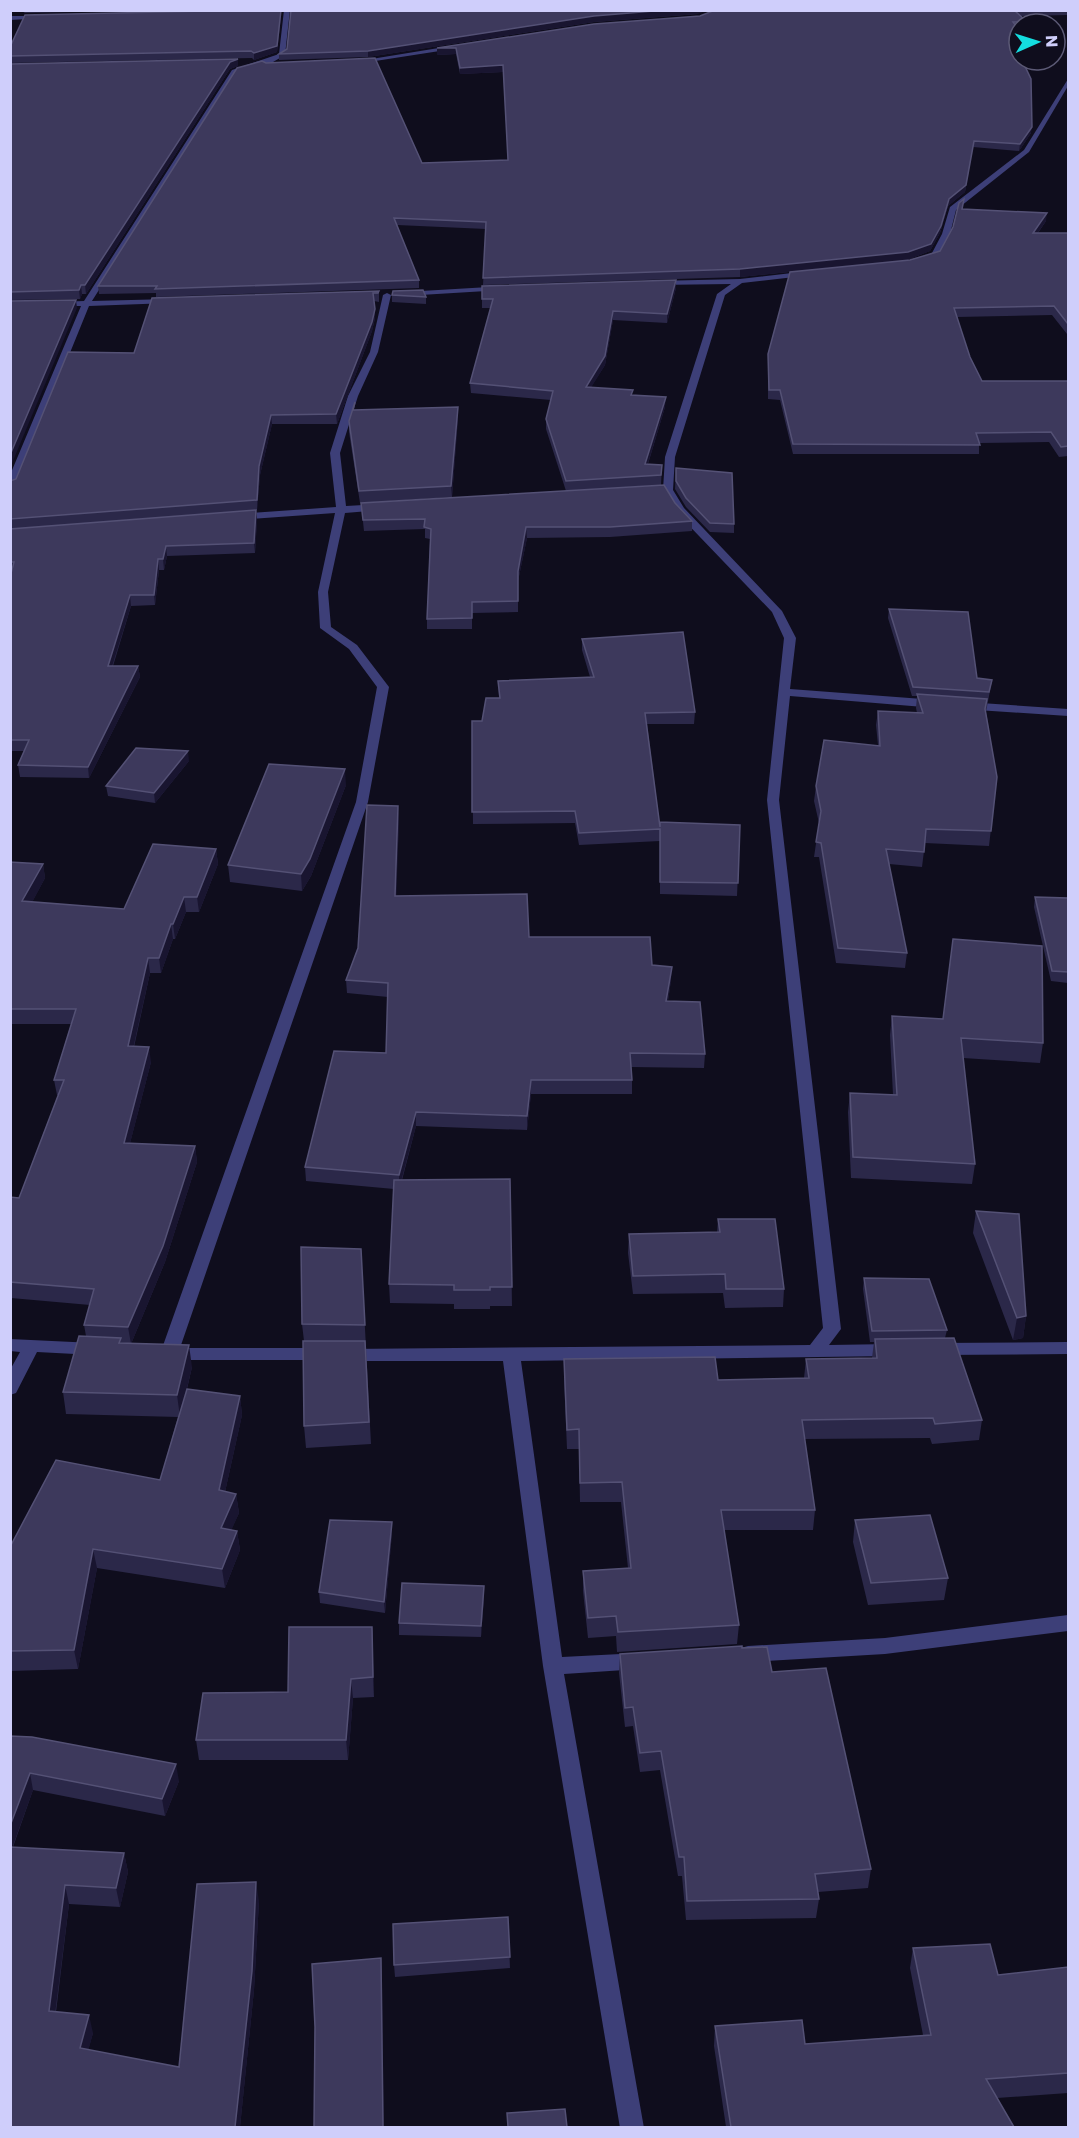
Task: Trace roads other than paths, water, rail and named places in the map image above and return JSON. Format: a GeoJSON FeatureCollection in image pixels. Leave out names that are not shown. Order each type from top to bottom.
{"type":"FeatureCollection","features":[{"type":"Feature","properties":{"kind":"street"},"geometry":{"type":"LineString","coordinates":[[10,488],[86,304],[234,71],[242,63],[277,62],[282,55],[287,11],[275,12]]}},
{"type":"Feature","properties":{"kind":"street"},"geometry":{"type":"LineString","coordinates":[[10,18],[57,17]]}},
{"type":"Feature","properties":{"kind":"street"},"geometry":{"type":"LineString","coordinates":[[346,62],[368,61],[460,47]]}},
{"type":"Feature","properties":{"kind":"street"},"geometry":{"type":"LineString","coordinates":[[909,264],[935,255],[946,234],[953,209],[1027,151],[1068,81]]}},
{"type":"Feature","properties":{"kind":"street"},"geometry":{"type":"LineString","coordinates":[[644,284],[740,280],[825,271]]}},
{"type":"Feature","properties":{"kind":"street"},"geometry":{"type":"LineString","coordinates":[[740,280],[721,294],[670,457],[663,490],[777,611],[790,638],[773,800],[832,1329],[815,1351]]}},
{"type":"Feature","properties":{"kind":"street"},"geometry":{"type":"LineString","coordinates":[[513,287],[381,295],[374,352],[353,396],[335,453],[341,509],[323,592],[326,628],[353,647],[383,687],[362,802],[163,1354],[511,1355],[1068,1348]]}},
{"type":"Feature","properties":{"kind":"street"},"geometry":{"type":"LineString","coordinates":[[43,304],[178,301]]}},
{"type":"Feature","properties":{"kind":"street"},"geometry":{"type":"LineString","coordinates":[[223,518],[388,506]]}},
{"type":"Feature","properties":{"kind":"street"},"geometry":{"type":"LineString","coordinates":[[783,692],[1068,713]]}},
{"type":"Feature","properties":{"kind":"street"},"geometry":{"type":"LineString","coordinates":[[10,1346],[111,1350]]}},
{"type":"Feature","properties":{"kind":"street"},"geometry":{"type":"LineString","coordinates":[[10,1389],[31,1346]]}},
{"type":"Feature","properties":{"kind":"street"},"geometry":{"type":"LineString","coordinates":[[511,1355],[553,1666],[632,2127]]}},
{"type":"Feature","properties":{"kind":"street"},"geometry":{"type":"LineString","coordinates":[[731,1655],[885,1646],[1068,1623]]}},
{"type":"Feature","properties":{"kind":"street"},"geometry":{"type":"LineString","coordinates":[[553,1666],[660,1660]]}}]}
